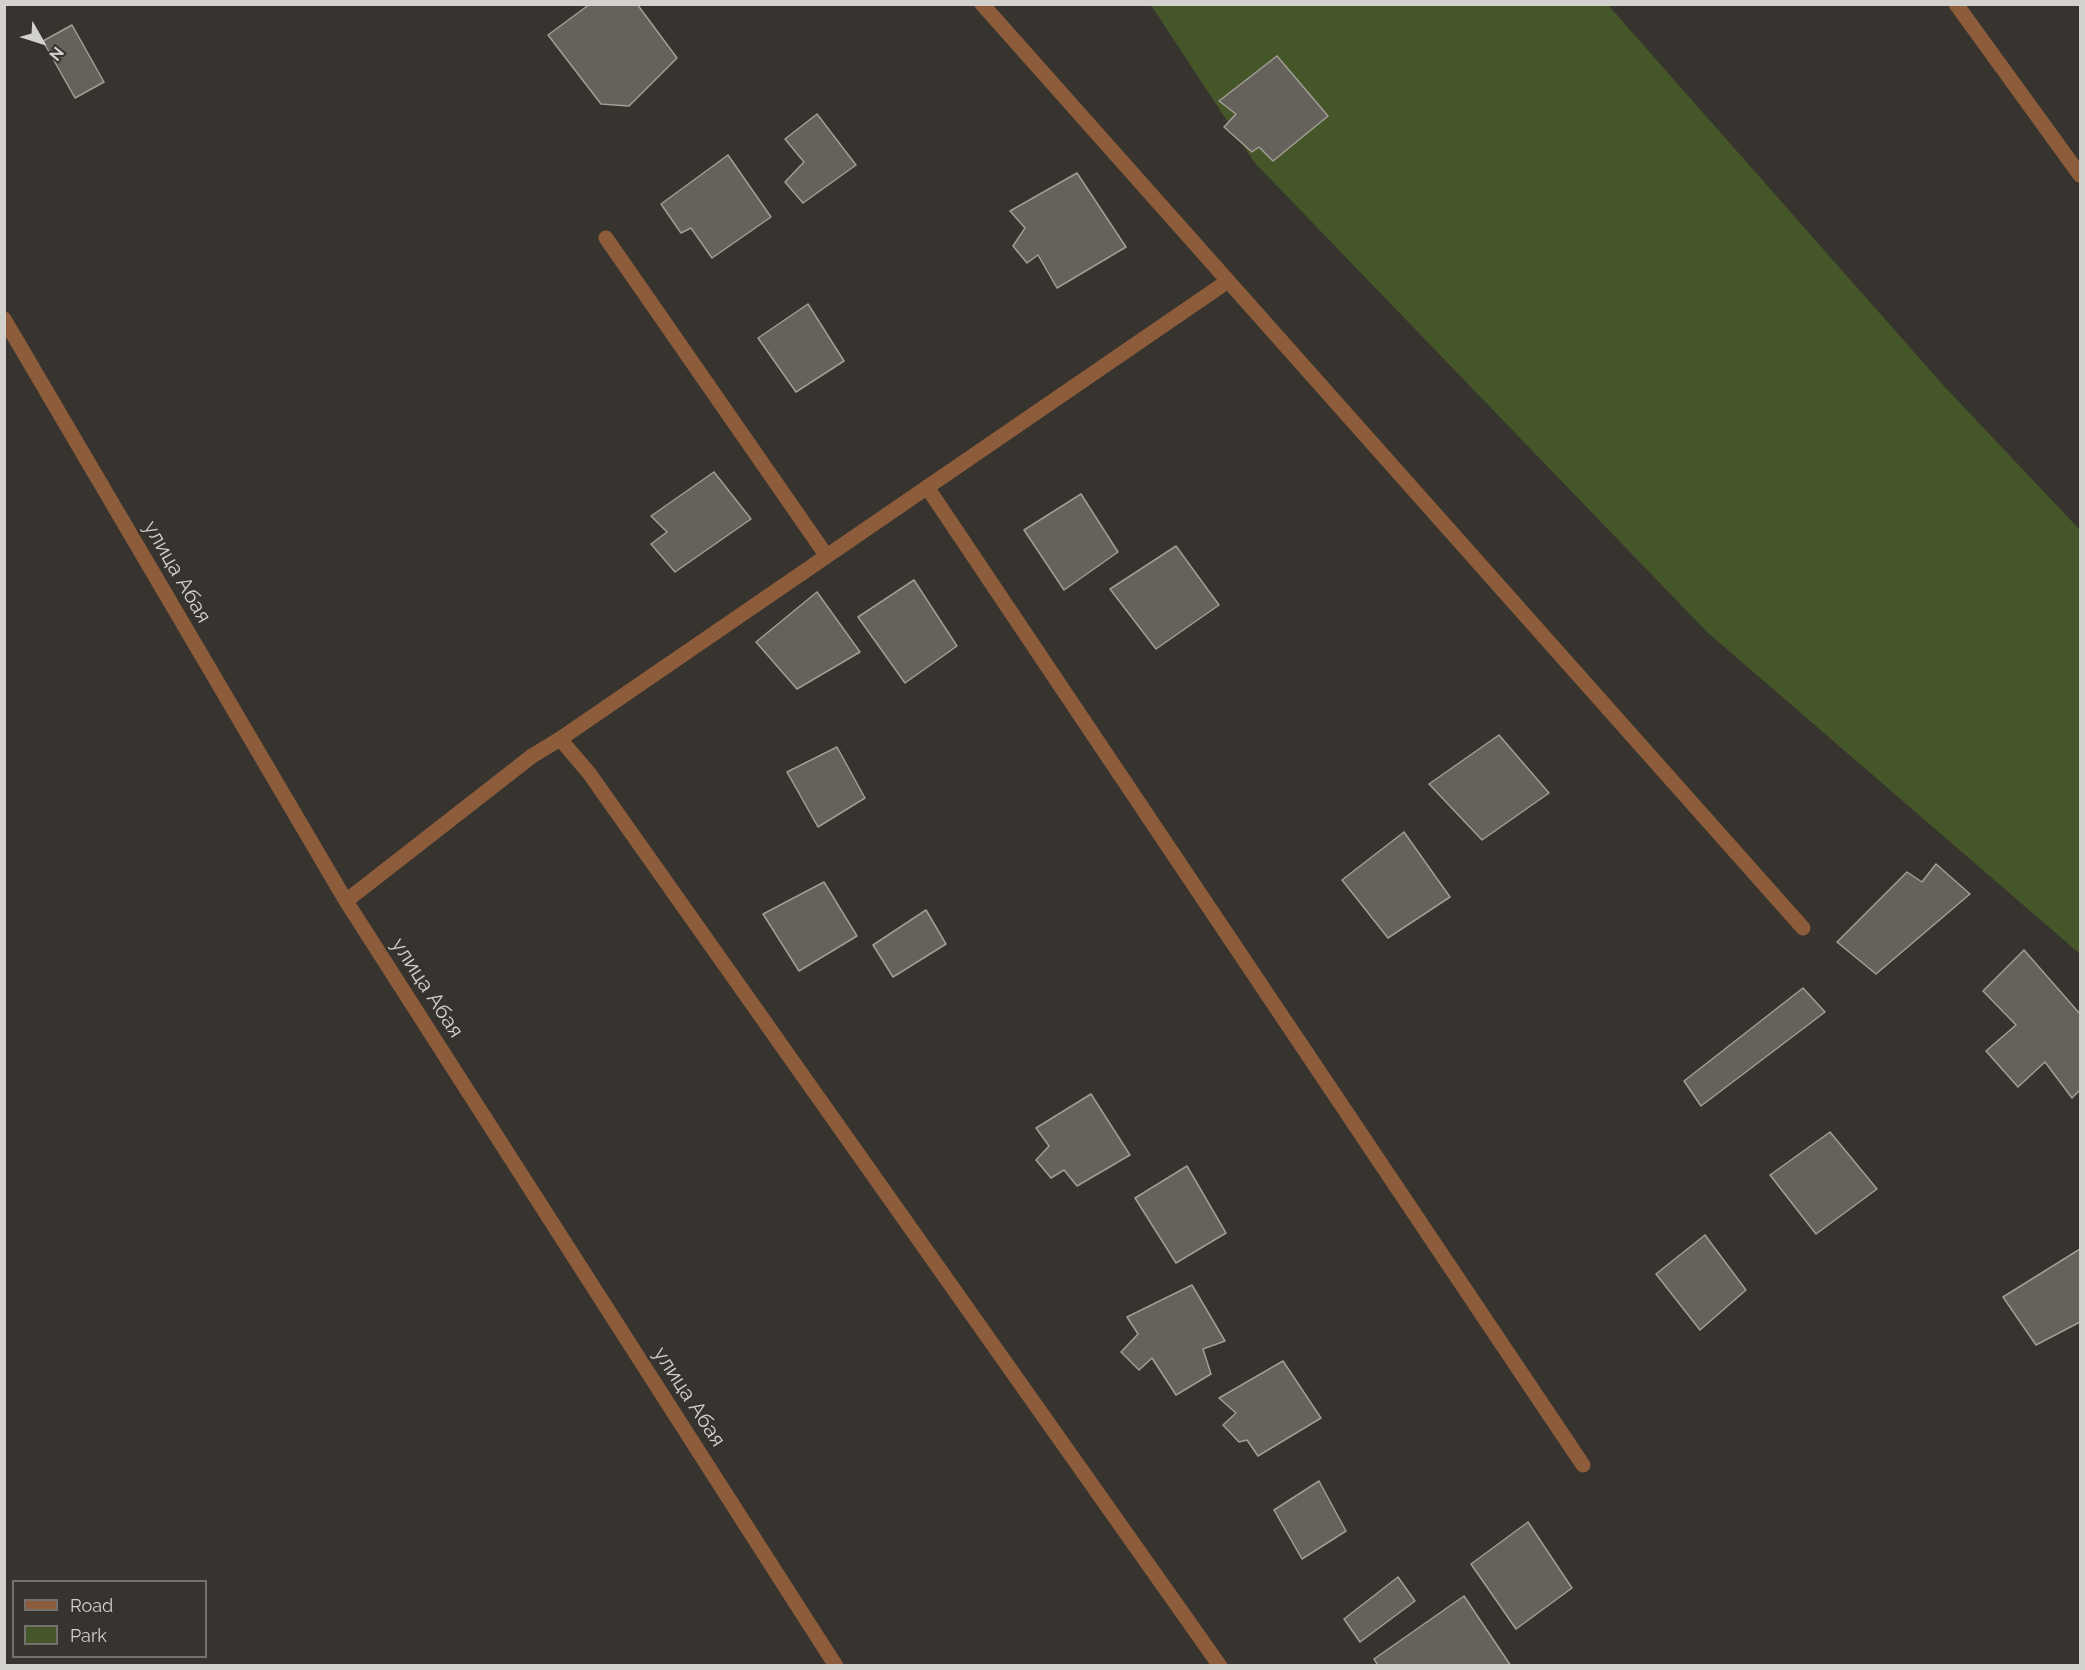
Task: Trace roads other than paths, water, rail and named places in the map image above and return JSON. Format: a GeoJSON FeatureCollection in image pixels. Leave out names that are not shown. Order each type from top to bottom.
{"type":"FeatureCollection","features":[{"type":"Feature","properties":{"kind":"street"},"geometry":{"type":"LineString","coordinates":[[982,4],[1803,928]]}},
{"type":"Feature","properties":{"kind":"street"},"geometry":{"type":"LineString","coordinates":[[1956,4],[2080,175]]}},
{"type":"Feature","properties":{"kind":"street"},"geometry":{"type":"LineString","coordinates":[[606,238],[826,555]]}},
{"type":"Feature","properties":{"kind":"street"},"geometry":{"type":"LineString","coordinates":[[346,901],[532,756],[1228,281]]}},
{"type":"Feature","properties":{"kind":"street","name":"улица Абая"},"geometry":{"type":"LineString","coordinates":[[4,319],[346,901],[836,1665]]}},
{"type":"Feature","properties":{"kind":"street"},"geometry":{"type":"LineString","coordinates":[[927,487],[1583,1465]]}},
{"type":"Feature","properties":{"kind":"street"},"geometry":{"type":"LineString","coordinates":[[560,739],[596,782],[1220,1665]]}}]}
